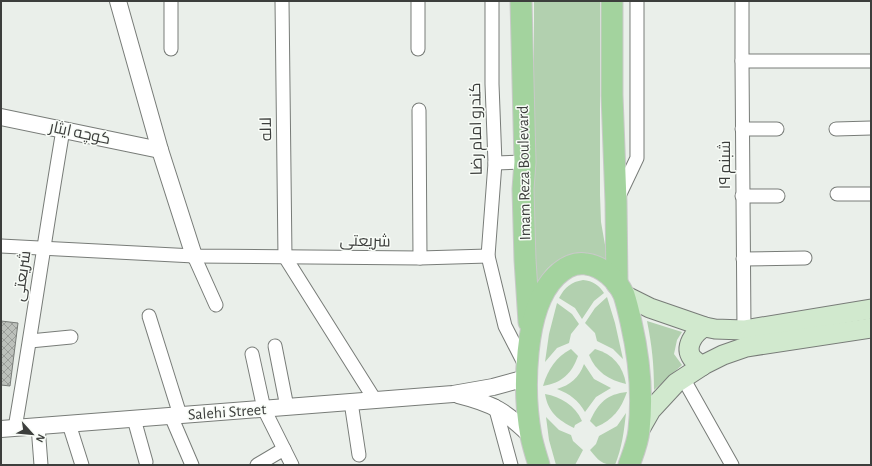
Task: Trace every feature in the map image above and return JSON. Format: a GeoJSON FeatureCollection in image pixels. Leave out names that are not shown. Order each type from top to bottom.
{"type":"FeatureCollection","features":[{"type":"Feature","properties":{"kind":"main road","name":"Imam Reza Boulevard"},"geometry":{"type":"LineString","coordinates":[[521,1],[525,162],[525,260],[530,344]]}},
{"type":"Feature","properties":{"kind":"main road"},"geometry":{"type":"LineString","coordinates":[[612,1],[612,95],[620,290],[634,336],[639,365],[639,431]]}},
{"type":"Feature","properties":{"kind":"main road"},"geometry":{"type":"LineString","coordinates":[[539,465],[531,436],[526,373],[530,344],[540,300],[551,280],[570,266],[578,264],[590,265],[603,270],[620,290],[650,308],[705,327],[744,330],[871,309]]}},
{"type":"Feature","properties":{"kind":"main road"},"geometry":{"type":"LineString","coordinates":[[702,366],[691,357],[689,352],[690,344],[694,335],[705,327]]}},
{"type":"Feature","properties":{"kind":"main road"},"geometry":{"type":"LineString","coordinates":[[629,465],[639,431],[651,410],[676,383],[702,366],[723,355],[746,348],[871,328]]}},
{"type":"Feature","properties":{"kind":"street"},"geometry":{"type":"LineString","coordinates":[[118,1],[160,150],[194,256],[216,306]]}},
{"type":"Feature","properties":{"kind":"street"},"geometry":{"type":"LineString","coordinates":[[171,1],[171,49]]}},
{"type":"Feature","properties":{"kind":"street","name":"لاله"},"geometry":{"type":"LineString","coordinates":[[282,1],[285,257]]}},
{"type":"Feature","properties":{"kind":"street"},"geometry":{"type":"LineString","coordinates":[[418,1],[418,49]]}},
{"type":"Feature","properties":{"kind":"street","name":"کندرو امام رضا"},"geometry":{"type":"LineString","coordinates":[[492,1],[492,84],[495,164],[488,256],[505,326],[526,373]]}},
{"type":"Feature","properties":{"kind":"street"},"geometry":{"type":"LineString","coordinates":[[616,202],[637,158],[637,1]]}},
{"type":"Feature","properties":{"kind":"street","name":"شبنم ۱۹"},"geometry":{"type":"LineString","coordinates":[[742,1],[744,330]]}},
{"type":"Feature","properties":{"kind":"street"},"geometry":{"type":"LineString","coordinates":[[742,61],[871,61]]}},
{"type":"Feature","properties":{"kind":"street"},"geometry":{"type":"LineString","coordinates":[[419,110],[420,258]]}},
{"type":"Feature","properties":{"kind":"street","name":"کوچه ایثار"},"geometry":{"type":"LineString","coordinates":[[1,117],[160,150]]}},
{"type":"Feature","properties":{"kind":"street"},"geometry":{"type":"LineString","coordinates":[[836,129],[871,128]]}},
{"type":"Feature","properties":{"kind":"street"},"geometry":{"type":"LineString","coordinates":[[742,129],[777,130]]}},
{"type":"Feature","properties":{"kind":"street","name":"شریعتی"},"geometry":{"type":"LineString","coordinates":[[8,429],[30,341],[43,248],[63,130]]}},
{"type":"Feature","properties":{"kind":"street"},"geometry":{"type":"LineString","coordinates":[[495,164],[525,162]]}},
{"type":"Feature","properties":{"kind":"street"},"geometry":{"type":"LineString","coordinates":[[837,194],[871,194]]}},
{"type":"Feature","properties":{"kind":"street"},"geometry":{"type":"LineString","coordinates":[[742,196],[778,196]]}},
{"type":"Feature","properties":{"kind":"street","name":"شریعتی"},"geometry":{"type":"LineString","coordinates":[[1,246],[194,256],[420,258],[488,256]]}},
{"type":"Feature","properties":{"kind":"street"},"geometry":{"type":"LineString","coordinates":[[285,257],[375,400]]}},
{"type":"Feature","properties":{"kind":"street"},"geometry":{"type":"LineString","coordinates":[[743,259],[805,258]]}},
{"type":"Feature","properties":{"kind":"street"},"geometry":{"type":"LineString","coordinates":[[149,316],[175,416],[192,465]]}},
{"type":"Feature","properties":{"kind":"street"},"geometry":{"type":"LineString","coordinates":[[30,341],[71,337]]}},
{"type":"Feature","properties":{"kind":"street"},"geometry":{"type":"LineString","coordinates":[[275,346],[287,407]]}},
{"type":"Feature","properties":{"kind":"street"},"geometry":{"type":"LineString","coordinates":[[252,354],[264,409],[292,465]]}},
{"type":"Feature","properties":{"kind":"street"},"geometry":{"type":"LineString","coordinates":[[453,394],[493,386],[526,373]]}},
{"type":"Feature","properties":{"kind":"street"},"geometry":{"type":"LineString","coordinates":[[683,378],[732,465]]}},
{"type":"Feature","properties":{"kind":"street"},"geometry":{"type":"LineString","coordinates":[[453,394],[475,399],[494,406],[508,415],[531,436]]}},
{"type":"Feature","properties":{"kind":"street","name":"Salehi Street"},"geometry":{"type":"LineString","coordinates":[[8,429],[453,394]]}},
{"type":"Feature","properties":{"kind":"street"},"geometry":{"type":"LineString","coordinates":[[351,402],[359,455]]}},
{"type":"Feature","properties":{"kind":"street"},"geometry":{"type":"LineString","coordinates":[[494,406],[511,465]]}},
{"type":"Feature","properties":{"kind":"street"},"geometry":{"type":"LineString","coordinates":[[134,419],[146,462]]}},
{"type":"Feature","properties":{"kind":"street"},"geometry":{"type":"LineString","coordinates":[[69,424],[82,465]]}},
{"type":"Feature","properties":{"kind":"street"},"geometry":{"type":"LineString","coordinates":[[38,426],[41,465]]}},
{"type":"Feature","properties":{"kind":"street"},"geometry":{"type":"LineString","coordinates":[[257,465],[284,449]]}},
{"type":"Feature","properties":{"kind":"green space"},"geometry":{"type":"Polygon","coordinates":[[[534,1],[600,1],[600,195],[601,222],[608,262],[578,255],[571,255],[563,258],[552,264],[540,278],[534,296],[534,1]]]}},
{"type":"Feature","properties":{"kind":"green space"},"geometry":{"type":"Polygon","coordinates":[[[583,280],[590,281],[595,284],[604,293],[594,301],[582,319],[575,308],[559,298],[569,286],[575,282],[583,280]]]}},
{"type":"Feature","properties":{"kind":"green space"},"geometry":{"type":"Polygon","coordinates":[[[607,297],[615,323],[623,359],[613,349],[597,341],[595,333],[585,323],[595,308],[607,297]]]}},
{"type":"Feature","properties":{"kind":"green space"},"geometry":{"type":"Polygon","coordinates":[[[557,303],[572,314],[579,324],[571,334],[569,343],[557,348],[545,362],[549,334],[557,303]]]}},
{"type":"Feature","properties":{"kind":"green space"},"geometry":{"type":"Polygon","coordinates":[[[647,321],[682,332],[677,340],[674,354],[682,365],[654,390],[654,372],[647,321]]]}},
{"type":"Feature","properties":{"kind":"green space"},"geometry":{"type":"Polygon","coordinates":[[[571,349],[578,356],[573,367],[561,380],[550,385],[543,386],[547,374],[553,364],[571,349]]]}},
{"type":"Feature","properties":{"kind":"green space"},"geometry":{"type":"Polygon","coordinates":[[[595,349],[607,354],[620,366],[626,384],[609,378],[599,371],[589,355],[595,349]]]}},
{"type":"Feature","properties":{"kind":"green space"},"geometry":{"type":"Polygon","coordinates":[[[584,364],[594,379],[611,388],[596,397],[585,412],[580,404],[573,398],[557,389],[574,380],[580,373],[584,364]]]}},
{"type":"Feature","properties":{"kind":"green space"},"geometry":{"type":"Polygon","coordinates":[[[627,392],[619,409],[607,421],[596,427],[590,421],[596,409],[604,400],[614,395],[627,392]]]}},
{"type":"Feature","properties":{"kind":"green space"},"geometry":{"type":"Polygon","coordinates":[[[545,394],[557,397],[567,403],[576,410],[582,421],[575,425],[574,428],[563,422],[551,411],[545,394]]]}},
{"type":"Feature","properties":{"kind":"green space"},"geometry":{"type":"Polygon","coordinates":[[[626,413],[621,446],[615,465],[603,463],[590,450],[596,444],[599,436],[617,426],[626,413]]]}},
{"type":"Feature","properties":{"kind":"green space"},"geometry":{"type":"Polygon","coordinates":[[[546,417],[559,430],[571,435],[573,441],[583,450],[575,465],[556,465],[549,440],[546,417]]]}},
{"type":"Feature","properties":{"kind":"building"},"geometry":{"type":"Polygon","coordinates":[[[1,321],[18,323],[10,386],[1,385],[1,321]]]}}]}
